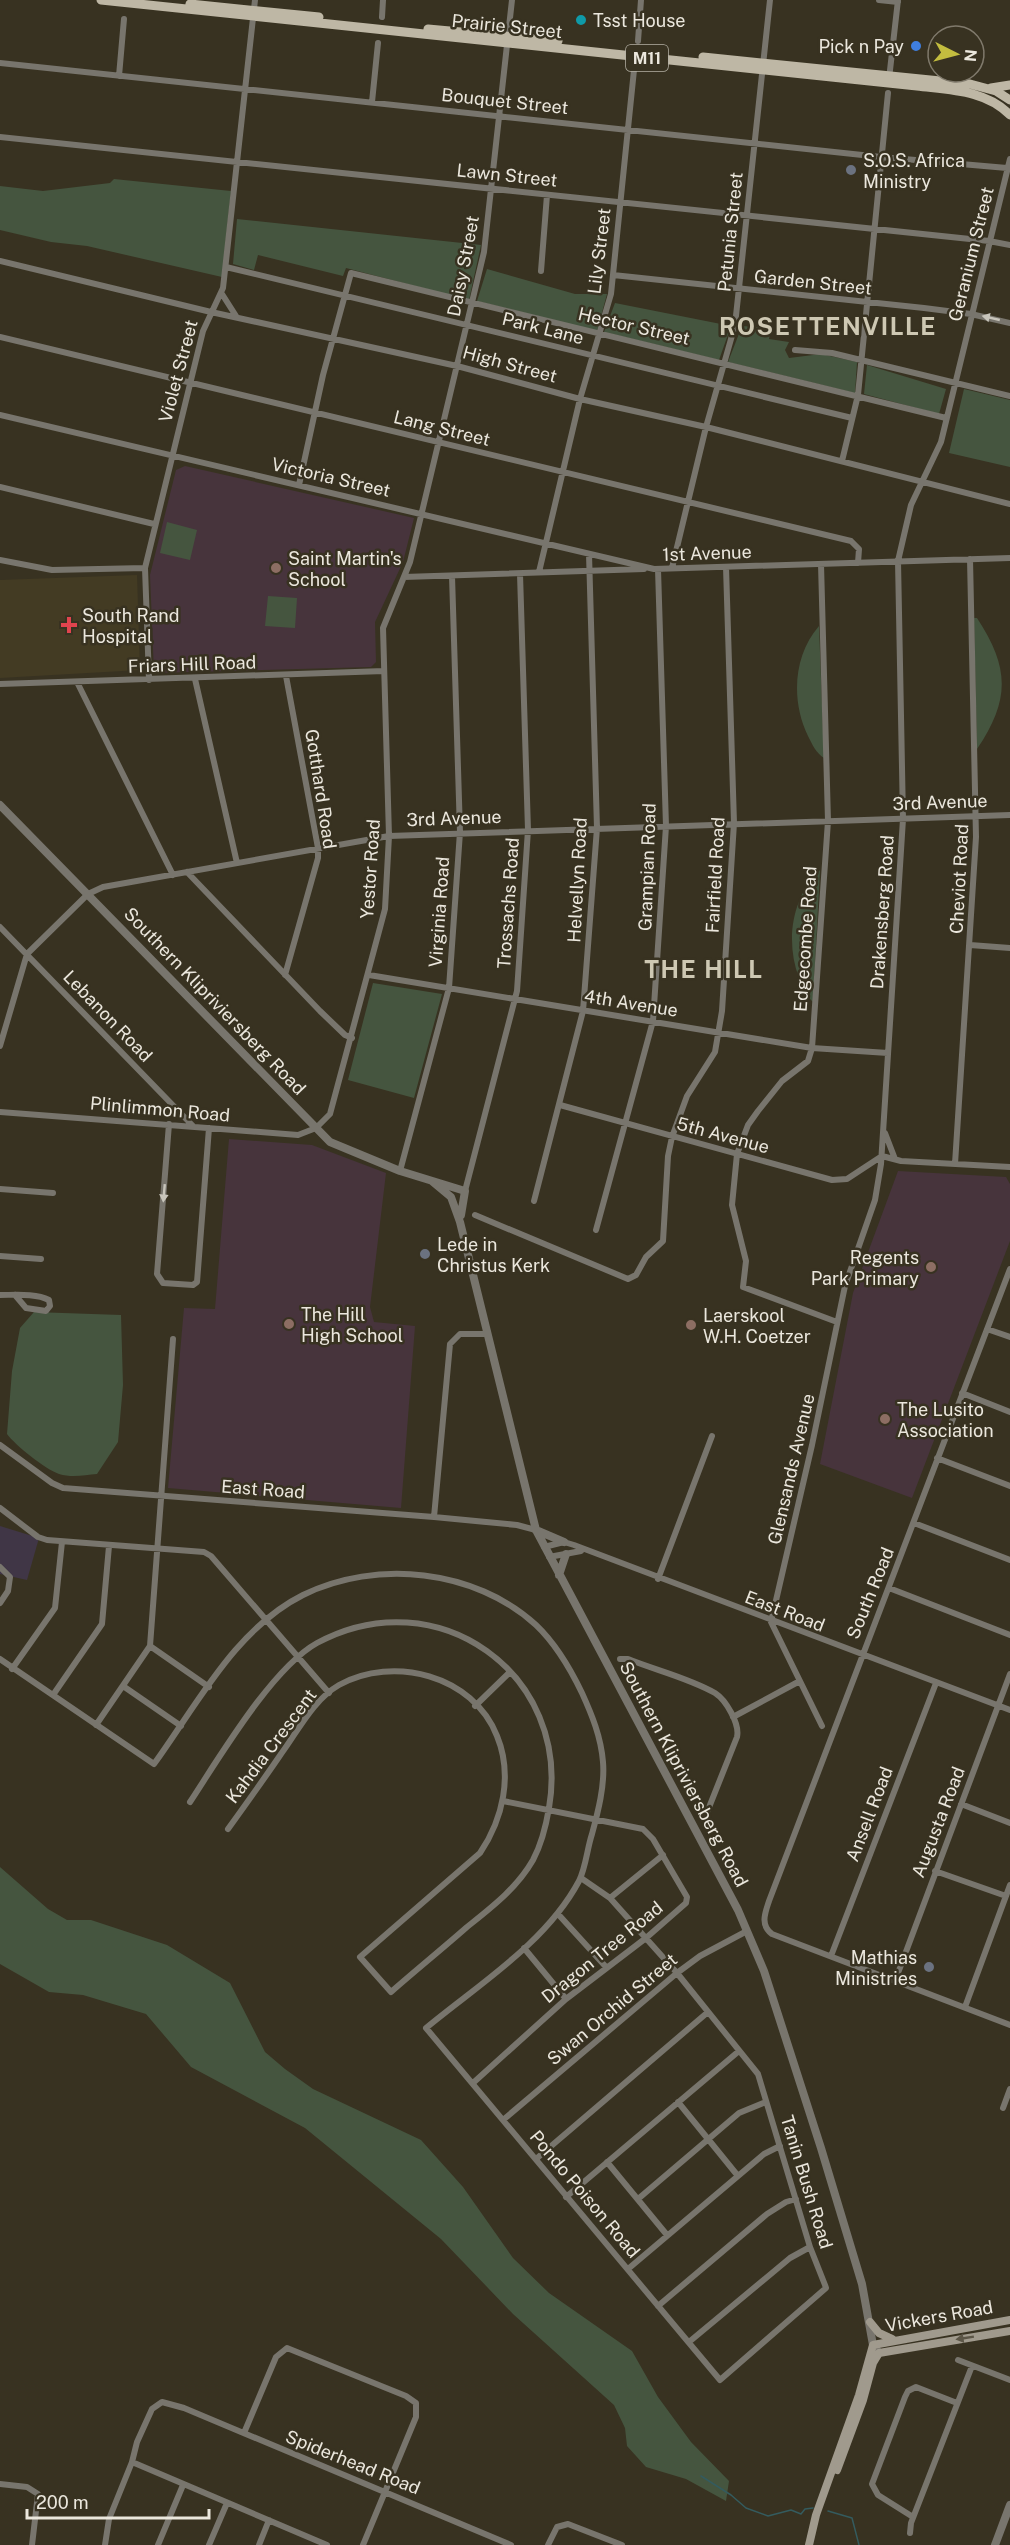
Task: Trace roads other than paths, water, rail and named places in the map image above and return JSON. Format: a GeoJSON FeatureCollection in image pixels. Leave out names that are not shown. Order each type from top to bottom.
{"type":"FeatureCollection","features":[{"type":"Feature","properties":{"kind":"main road","name":"Prairie Street"},"geometry":{"type":"LineString","coordinates":[[100,0],[254,8]]}},
{"type":"Feature","properties":{"kind":"main road","name":"Prairie Street"},"geometry":{"type":"LineString","coordinates":[[153,0],[254,8],[508,39],[989,88],[1010,100]]}},
{"type":"Feature","properties":{"kind":"main road","name":"Prairie Street"},"geometry":{"type":"LineString","coordinates":[[889,79],[980,95],[994,101],[1010,115]]}},
{"type":"Feature","properties":{"kind":"main road"},"geometry":{"type":"LineString","coordinates":[[989,88],[1010,86]]}},
{"type":"Feature","properties":{"kind":"main road","name":"Vickers Road"},"geometry":{"type":"LineString","coordinates":[[876,2349],[894,2340],[1010,2320]]}},
{"type":"Feature","properties":{"kind":"main road"},"geometry":{"type":"LineString","coordinates":[[870,2322],[879,2333],[894,2340]]}},
{"type":"Feature","properties":{"kind":"main road","name":"Vickers Road"},"geometry":{"type":"LineString","coordinates":[[876,2349],[1010,2331]]}},
{"type":"Feature","properties":{"kind":"main road","name":"Southern Klipriviersberg Road"},"geometry":{"type":"LineString","coordinates":[[809,2545],[816,2515],[859,2395],[868,2357],[876,2349]]}},
{"type":"Feature","properties":{"kind":"main road","name":"Southern Klipriviersberg Road"},"geometry":{"type":"LineString","coordinates":[[814,2545],[822,2512],[863,2400],[876,2349]]}},
{"type":"Feature","properties":{"kind":"street"},"geometry":{"type":"LineString","coordinates":[[382,17],[384,0]]}},
{"type":"Feature","properties":{"kind":"street","name":"Daisy Street"},"geometry":{"type":"LineString","coordinates":[[384,671],[383,628],[404,577],[422,514],[487,238],[512,0]]}},
{"type":"Feature","properties":{"kind":"street"},"geometry":{"type":"LineString","coordinates":[[638,41],[641,0]]}},
{"type":"Feature","properties":{"kind":"street","name":"Petunia Street"},"geometry":{"type":"LineString","coordinates":[[672,568],[706,427],[735,325],[770,0]]}},
{"type":"Feature","properties":{"kind":"street"},"geometry":{"type":"LineString","coordinates":[[879,0],[898,1],[889,79]]}},
{"type":"Feature","properties":{"kind":"street","name":"Violet Street"},"geometry":{"type":"LineString","coordinates":[[148,680],[145,568],[153,524],[203,331],[222,294],[254,8]]}},
{"type":"Feature","properties":{"kind":"street"},"geometry":{"type":"LineString","coordinates":[[119,76],[124,19]]}},
{"type":"Feature","properties":{"kind":"street"},"geometry":{"type":"LineString","coordinates":[[372,102],[378,43]]}},
{"type":"Feature","properties":{"kind":"street","name":"Bouquet Street"},"geometry":{"type":"LineString","coordinates":[[0,63],[881,157],[1007,168]]}},
{"type":"Feature","properties":{"kind":"street","name":"Lily Street"},"geometry":{"type":"LineString","coordinates":[[540,572],[580,399],[609,303],[634,70]]}},
{"type":"Feature","properties":{"kind":"street"},"geometry":{"type":"LineString","coordinates":[[842,461],[858,395],[888,93]]}},
{"type":"Feature","properties":{"kind":"street","name":"Lawn Street"},"geometry":{"type":"LineString","coordinates":[[0,137],[1010,245]]}},
{"type":"Feature","properties":{"kind":"street","name":"Geranium Street"},"geometry":{"type":"LineString","coordinates":[[898,561],[905,523],[939,448],[1010,159]]}},
{"type":"Feature","properties":{"kind":"street"},"geometry":{"type":"LineString","coordinates":[[541,270],[547,195]]}},
{"type":"Feature","properties":{"kind":"street","name":"High Street"},"geometry":{"type":"LineString","coordinates":[[0,261],[212,312],[457,366],[580,399],[706,427],[923,480],[1010,504]]}},
{"type":"Feature","properties":{"kind":"street","name":"Park Lane"},"geometry":{"type":"LineString","coordinates":[[226,267],[852,418]]}},
{"type":"Feature","properties":{"kind":"street","name":"Hector Street"},"geometry":{"type":"LineString","coordinates":[[343,296],[350,274],[946,418]]}},
{"type":"Feature","properties":{"kind":"street","name":"Garden Street"},"geometry":{"type":"LineString","coordinates":[[613,275],[971,314],[1010,323]]}},
{"type":"Feature","properties":{"kind":"street"},"geometry":{"type":"LineString","coordinates":[[222,294],[237,317]]}},
{"type":"Feature","properties":{"kind":"street"},"geometry":{"type":"LineString","coordinates":[[298,485],[343,296]]}},
{"type":"Feature","properties":{"kind":"street","name":"Lang Street"},"geometry":{"type":"LineString","coordinates":[[0,337],[851,541],[859,549],[858,563]]}},
{"type":"Feature","properties":{"kind":"street"},"geometry":{"type":"LineString","coordinates":[[795,350],[813,350],[861,359],[1010,396]]}},
{"type":"Feature","properties":{"kind":"street","name":"Victoria Street"},"geometry":{"type":"LineString","coordinates":[[0,415],[656,569]]}},
{"type":"Feature","properties":{"kind":"street"},"geometry":{"type":"LineString","coordinates":[[0,488],[153,524]]}},
{"type":"Feature","properties":{"kind":"street","name":"Helvellyn Road"},"geometry":{"type":"LineString","coordinates":[[534,1201],[584,1011],[597,828],[589,554]]}},
{"type":"Feature","properties":{"kind":"street","name":"1st Avenue"},"geometry":{"type":"LineString","coordinates":[[404,577],[1010,558]]}},
{"type":"Feature","properties":{"kind":"street","name":"Cheviot Road"},"geometry":{"type":"LineString","coordinates":[[955,1164],[977,816],[970,559]]}},
{"type":"Feature","properties":{"kind":"street"},"geometry":{"type":"LineString","coordinates":[[0,560],[52,570],[145,568]]}},
{"type":"Feature","properties":{"kind":"street","name":"Drakensberg Road"},"geometry":{"type":"LineString","coordinates":[[882,1156],[903,819],[898,561]]}},
{"type":"Feature","properties":{"kind":"street","name":"Edgecombe Road"},"geometry":{"type":"LineString","coordinates":[[812,1048],[828,821],[821,564]]}},
{"type":"Feature","properties":{"kind":"street","name":"Fairfield Road"},"geometry":{"type":"LineString","coordinates":[[476,1215],[629,1279],[636,1275],[646,1257],[663,1240],[668,1156],[672,1137],[687,1096],[715,1052],[720,1034],[734,824],[726,567]]}},
{"type":"Feature","properties":{"kind":"street","name":"Grampian Road"},"geometry":{"type":"LineString","coordinates":[[596,1230],[653,1021],[666,826],[656,569]]}},
{"type":"Feature","properties":{"kind":"street","name":"Trossachs Road"},"geometry":{"type":"LineString","coordinates":[[465,1191],[517,998],[528,830],[520,574]]}},
{"type":"Feature","properties":{"kind":"street","name":"Virginia Road"},"geometry":{"type":"LineString","coordinates":[[400,1171],[449,988],[460,832],[452,576]]}},
{"type":"Feature","properties":{"kind":"street","name":"Friars Hill Road"},"geometry":{"type":"LineString","coordinates":[[0,684],[384,671]]}},
{"type":"Feature","properties":{"kind":"street","name":"Yestor Road"},"geometry":{"type":"LineString","coordinates":[[316,1128],[330,1114],[385,909],[389,836],[384,671]]}},
{"type":"Feature","properties":{"kind":"street","name":"Gotthard Road"},"geometry":{"type":"LineString","coordinates":[[285,975],[318,848],[286,676]]}},
{"type":"Feature","properties":{"kind":"street"},"geometry":{"type":"LineString","coordinates":[[195,679],[237,863]]}},
{"type":"Feature","properties":{"kind":"street"},"geometry":{"type":"LineString","coordinates":[[78,682],[173,875]]}},
{"type":"Feature","properties":{"kind":"street","name":"Southern Klipriviersberg Road"},"geometry":{"type":"LineString","coordinates":[[0,805],[316,1128],[338,1147],[400,1171],[465,1191],[460,1222]]}},
{"type":"Feature","properties":{"kind":"street","name":"3rd Avenue"},"geometry":{"type":"LineString","coordinates":[[0,1046],[27,954],[88,894],[103,887],[389,836],[1010,815]]}},
{"type":"Feature","properties":{"kind":"street"},"geometry":{"type":"LineString","coordinates":[[187,872],[285,975],[345,1035],[352,1038]]}},
{"type":"Feature","properties":{"kind":"street","name":"Lebanon Road"},"geometry":{"type":"LineString","coordinates":[[0,927],[194,1126]]}},
{"type":"Feature","properties":{"kind":"street"},"geometry":{"type":"LineString","coordinates":[[970,945],[1010,948]]}},
{"type":"Feature","properties":{"kind":"street","name":"4th Avenue"},"geometry":{"type":"LineString","coordinates":[[369,975],[812,1048],[888,1053]]}},
{"type":"Feature","properties":{"kind":"street"},"geometry":{"type":"LineString","coordinates":[[812,1048],[807,1061],[782,1081],[748,1125],[737,1154],[732,1205],[746,1261],[743,1287],[837,1322],[845,1286],[875,1200],[878,1162],[882,1156],[898,1160],[1007,1167],[1010,1174]]}},
{"type":"Feature","properties":{"kind":"street","name":"5th Avenue"},"geometry":{"type":"LineString","coordinates":[[560,1105],[672,1137],[840,1180],[878,1162],[898,1160]]}},
{"type":"Feature","properties":{"kind":"street","name":"Plinlimmon Road"},"geometry":{"type":"LineString","coordinates":[[0,1112],[298,1135],[316,1128]]}},
{"type":"Feature","properties":{"kind":"street"},"geometry":{"type":"LineString","coordinates":[[169,1124],[157,1274],[163,1283],[193,1286],[197,1282],[209,1128]]}},
{"type":"Feature","properties":{"kind":"street"},"geometry":{"type":"LineString","coordinates":[[884,1127],[898,1160]]}},
{"type":"Feature","properties":{"kind":"street","name":"Southern Klipriviersberg Road"},"geometry":{"type":"LineString","coordinates":[[433,1182],[451,1197],[460,1222],[536,1530],[747,1931],[764,1971],[862,2284],[876,2349]]}},
{"type":"Feature","properties":{"kind":"street"},"geometry":{"type":"LineString","coordinates":[[0,1189],[53,1193]]}},
{"type":"Feature","properties":{"kind":"street"},"geometry":{"type":"LineString","coordinates":[[0,1256],[41,1259]]}},
{"type":"Feature","properties":{"kind":"street","name":"South Road"},"geometry":{"type":"LineString","coordinates":[[831,1956],[772,1934],[766,1929],[765,1916],[861,1656],[1010,1269]]}},
{"type":"Feature","properties":{"kind":"street"},"geometry":{"type":"LineString","coordinates":[[0,1295],[15,1295],[43,1297],[49,1300],[50,1306],[46,1311],[26,1308],[15,1295]]}},
{"type":"Feature","properties":{"kind":"street","name":"Glensands Avenue"},"geometry":{"type":"LineString","coordinates":[[771,1622],[812,1445],[837,1322]]}},
{"type":"Feature","properties":{"kind":"street"},"geometry":{"type":"LineString","coordinates":[[987,1329],[1010,1337]]}},
{"type":"Feature","properties":{"kind":"street"},"geometry":{"type":"LineString","coordinates":[[434,1517],[450,1342],[460,1334],[488,1334]]}},
{"type":"Feature","properties":{"kind":"street"},"geometry":{"type":"LineString","coordinates":[[96,1725],[150,1646],[173,1339]]}},
{"type":"Feature","properties":{"kind":"street"},"geometry":{"type":"LineString","coordinates":[[962,1393],[1010,1412]]}},
{"type":"Feature","properties":{"kind":"street"},"geometry":{"type":"LineString","coordinates":[[658,1579],[712,1436]]}},
{"type":"Feature","properties":{"kind":"street","name":"East Road"},"geometry":{"type":"LineString","coordinates":[[0,1445],[52,1483],[63,1488],[434,1517],[517,1525],[536,1530]]}},
{"type":"Feature","properties":{"kind":"street"},"geometry":{"type":"LineString","coordinates":[[937,1458],[1010,1486]]}},
{"type":"Feature","properties":{"kind":"street"},"geometry":{"type":"LineString","coordinates":[[0,1508],[38,1537],[62,1542],[204,1552],[211,1556],[329,1693]]}},
{"type":"Feature","properties":{"kind":"street"},"geometry":{"type":"LineString","coordinates":[[914,1523],[1010,1560]]}},
{"type":"Feature","properties":{"kind":"street"},"geometry":{"type":"LineString","coordinates":[[536,1530],[564,1542]]}},
{"type":"Feature","properties":{"kind":"street"},"geometry":{"type":"LineString","coordinates":[[12,1669],[55,1608],[62,1542]]}},
{"type":"Feature","properties":{"kind":"street"},"geometry":{"type":"LineString","coordinates":[[544,1547],[564,1542]]}},
{"type":"Feature","properties":{"kind":"street","name":"East Road"},"geometry":{"type":"LineString","coordinates":[[564,1542],[861,1656],[1010,1710]]}},
{"type":"Feature","properties":{"kind":"street"},"geometry":{"type":"LineString","coordinates":[[52,1695],[102,1624],[109,1546]]}},
{"type":"Feature","properties":{"kind":"street","name":"East Road"},"geometry":{"type":"LineString","coordinates":[[549,1557],[585,1551]]}},
{"type":"Feature","properties":{"kind":"street"},"geometry":{"type":"LineString","coordinates":[[559,1575],[566,1554]]}},
{"type":"Feature","properties":{"kind":"street"},"geometry":{"type":"LineString","coordinates":[[0,1567],[10,1577],[8,1591],[0,1603]]}},
{"type":"Feature","properties":{"kind":"street"},"geometry":{"type":"LineString","coordinates":[[0,1659],[154,1764],[234,1651],[266,1619],[303,1595],[341,1580],[385,1573],[442,1577],[478,1590],[516,1610],[535,1625],[569,1666],[595,1721],[603,1764],[597,1819],[581,1878],[558,1914],[524,1948],[566,1999]]}},
{"type":"Feature","properties":{"kind":"street"},"geometry":{"type":"LineString","coordinates":[[889,1588],[1010,1635]]}},
{"type":"Feature","properties":{"kind":"street"},"geometry":{"type":"LineString","coordinates":[[771,1622],[798,1682],[822,1726]]}},
{"type":"Feature","properties":{"kind":"street"},"geometry":{"type":"LineString","coordinates":[[190,1802],[281,1672],[298,1656],[325,1640],[368,1624],[422,1624],[449,1631],[487,1650],[510,1672],[541,1716],[552,1752],[553,1787],[549,1810]]}},
{"type":"Feature","properties":{"kind":"street"},"geometry":{"type":"LineString","coordinates":[[150,1646],[208,1688]]}},
{"type":"Feature","properties":{"kind":"street"},"geometry":{"type":"LineString","coordinates":[[620,1659],[627,1659],[715,1693],[733,1717],[738,1733],[704,1820]]}},
{"type":"Feature","properties":{"kind":"street","name":"Kahdia Crescent"},"geometry":{"type":"LineString","coordinates":[[228,1829],[316,1704],[329,1693],[363,1674],[386,1670],[409,1672],[438,1679],[461,1692],[475,1706],[497,1736],[506,1773],[503,1801],[494,1832],[480,1853],[360,1957],[391,1992],[519,1881],[534,1859],[544,1834],[549,1810]]}},
{"type":"Feature","properties":{"kind":"street"},"geometry":{"type":"LineString","coordinates":[[475,1706],[510,1672]]}},
{"type":"Feature","properties":{"kind":"street","name":"Augusta Road"},"geometry":{"type":"LineString","coordinates":[[895,1981],[1010,1674]]}},
{"type":"Feature","properties":{"kind":"street"},"geometry":{"type":"LineString","coordinates":[[733,1717],[798,1682]]}},
{"type":"Feature","properties":{"kind":"street","name":"Ansell Road"},"geometry":{"type":"LineString","coordinates":[[831,1956],[936,1683]]}},
{"type":"Feature","properties":{"kind":"street"},"geometry":{"type":"LineString","coordinates":[[123,1686],[181,1726]]}},
{"type":"Feature","properties":{"kind":"street","name":"Dragon Tree Road"},"geometry":{"type":"LineString","coordinates":[[473,2083],[566,1999],[646,1938],[686,1903],[687,1897],[663,1855],[643,1829],[503,1801]]}},
{"type":"Feature","properties":{"kind":"street"},"geometry":{"type":"LineString","coordinates":[[961,1804],[1010,1824]]}},
{"type":"Feature","properties":{"kind":"street"},"geometry":{"type":"LineString","coordinates":[[610,1898],[663,1855]]}},
{"type":"Feature","properties":{"kind":"street"},"geometry":{"type":"LineString","coordinates":[[936,1871],[1005,1896]]}},
{"type":"Feature","properties":{"kind":"street","name":"Tanin Bush Road"},"geometry":{"type":"LineString","coordinates":[[581,1878],[610,1898],[677,1973],[758,2074],[810,2247],[826,2288],[720,2380]]}},
{"type":"Feature","properties":{"kind":"street"},"geometry":{"type":"LineString","coordinates":[[964,2007],[1010,1885]]}},
{"type":"Feature","properties":{"kind":"street"},"geometry":{"type":"LineString","coordinates":[[558,1914],[606,1967]]}},
{"type":"Feature","properties":{"kind":"street","name":"Swan Orchid Street"},"geometry":{"type":"LineString","coordinates":[[503,2120],[677,1973],[700,1956],[747,1931]]}},
{"type":"Feature","properties":{"kind":"street","name":"Pondo Poison Road"},"geometry":{"type":"LineString","coordinates":[[524,1948],[426,2028],[720,2380]]}},
{"type":"Feature","properties":{"kind":"street"},"geometry":{"type":"LineString","coordinates":[[831,1956],[1010,2025]]}},
{"type":"Feature","properties":{"kind":"street"},"geometry":{"type":"LineString","coordinates":[[536,2159],[708,2012]]}},
{"type":"Feature","properties":{"kind":"street"},"geometry":{"type":"LineString","coordinates":[[566,2197],[739,2051]]}},
{"type":"Feature","properties":{"kind":"street"},"geometry":{"type":"LineString","coordinates":[[1003,2108],[1010,2089]]}},
{"type":"Feature","properties":{"kind":"street"},"geometry":{"type":"LineString","coordinates":[[678,2102],[738,2176]]}},
{"type":"Feature","properties":{"kind":"street"},"geometry":{"type":"LineString","coordinates":[[638,2199],[739,2113],[766,2102]]}},
{"type":"Feature","properties":{"kind":"street"},"geometry":{"type":"LineString","coordinates":[[628,2269],[764,2154],[780,2146]]}},
{"type":"Feature","properties":{"kind":"street"},"geometry":{"type":"LineString","coordinates":[[607,2162],[667,2235]]}},
{"type":"Feature","properties":{"kind":"street"},"geometry":{"type":"LineString","coordinates":[[658,2306],[767,2214],[786,2202],[796,2199]]}},
{"type":"Feature","properties":{"kind":"street"},"geometry":{"type":"LineString","coordinates":[[689,2342],[790,2258],[810,2247]]}},
{"type":"Feature","properties":{"kind":"street"},"geometry":{"type":"LineString","coordinates":[[244,2433],[276,2357],[284,2349],[294,2349],[406,2396],[416,2403],[416,2417],[363,2545]]}},
{"type":"Feature","properties":{"kind":"street"},"geometry":{"type":"LineString","coordinates":[[958,2360],[1010,2380]]}},
{"type":"Feature","properties":{"kind":"street"},"geometry":{"type":"LineString","coordinates":[[909,2533],[913,2517],[972,2366]]}},
{"type":"Feature","properties":{"kind":"street"},"geometry":{"type":"LineString","coordinates":[[913,2517],[878,2494],[872,2484],[905,2397],[908,2391],[916,2387],[957,2403]]}},
{"type":"Feature","properties":{"kind":"street","name":"Spiderhead Road"},"geometry":{"type":"LineString","coordinates":[[132,2462],[137,2442],[154,2405],[168,2402],[511,2545]]}},
{"type":"Feature","properties":{"kind":"street"},"geometry":{"type":"LineString","coordinates":[[105,2545],[109,2519],[132,2462],[269,2520],[310,2542],[327,2545]]}},
{"type":"Feature","properties":{"kind":"street"},"geometry":{"type":"LineString","coordinates":[[0,2484],[35,2490],[39,2499],[32,2545]]}},
{"type":"Feature","properties":{"kind":"street"},"geometry":{"type":"LineString","coordinates":[[158,2545],[183,2485]]}},
{"type":"Feature","properties":{"kind":"street"},"geometry":{"type":"LineString","coordinates":[[209,2545],[227,2503]]}},
{"type":"Feature","properties":{"kind":"street"},"geometry":{"type":"LineString","coordinates":[[995,2545],[1010,2505]]}},
{"type":"Feature","properties":{"kind":"street"},"geometry":{"type":"LineString","coordinates":[[259,2545],[269,2520]]}},
{"type":"Feature","properties":{"kind":"street"},"geometry":{"type":"LineString","coordinates":[[548,2545],[557,2527],[567,2524],[622,2545]]}},
{"type":"Feature","properties":{"kind":"waterway"},"geometry":{"type":"LineString","coordinates":[[701,2476],[731,2495],[746,2508],[768,2516],[791,2510],[801,2514],[805,2509],[813,2508]]}},
{"type":"Feature","properties":{"kind":"waterway"},"geometry":{"type":"LineString","coordinates":[[828,2511],[852,2518],[859,2545]]}},
{"type":"Feature","properties":{"kind":"place","name":"Tsst House"},"geometry":{"type":"Point","coordinates":[581,20]}},
{"type":"Feature","properties":{"kind":"place","name":"Pick n Pay"},"geometry":{"type":"Point","coordinates":[916,46]}},
{"type":"Feature","properties":{"kind":"place","name":"S.O.S. Africa Ministry"},"geometry":{"type":"Point","coordinates":[851,170]}},
{"type":"Feature","properties":{"kind":"place","name":"Saint Martin's School"},"geometry":{"type":"Point","coordinates":[276,568]}},
{"type":"Feature","properties":{"kind":"place","name":"South Rand Hospital"},"geometry":{"type":"Point","coordinates":[69,625]}},
{"type":"Feature","properties":{"kind":"place","name":"Lede in Christus Kerk"},"geometry":{"type":"Point","coordinates":[425,1254]}},
{"type":"Feature","properties":{"kind":"place","name":"Regents Park Primary"},"geometry":{"type":"Point","coordinates":[931,1267]}},
{"type":"Feature","properties":{"kind":"place","name":"The Hill High School"},"geometry":{"type":"Point","coordinates":[289,1324]}},
{"type":"Feature","properties":{"kind":"place","name":"Laerskool W.H. Coetzer"},"geometry":{"type":"Point","coordinates":[691,1325]}},
{"type":"Feature","properties":{"kind":"place","name":"The Lusito Association"},"geometry":{"type":"Point","coordinates":[885,1419]}},
{"type":"Feature","properties":{"kind":"place","name":"Mathias Ministries"},"geometry":{"type":"Point","coordinates":[929,1967]}},
{"type":"Feature","properties":{"kind":"district","name":"ROSETTENVILLE"},"geometry":{"type":"Point","coordinates":[828,326]}},
{"type":"Feature","properties":{"kind":"district","name":"THE HILL"},"geometry":{"type":"Point","coordinates":[704,969]}}]}
